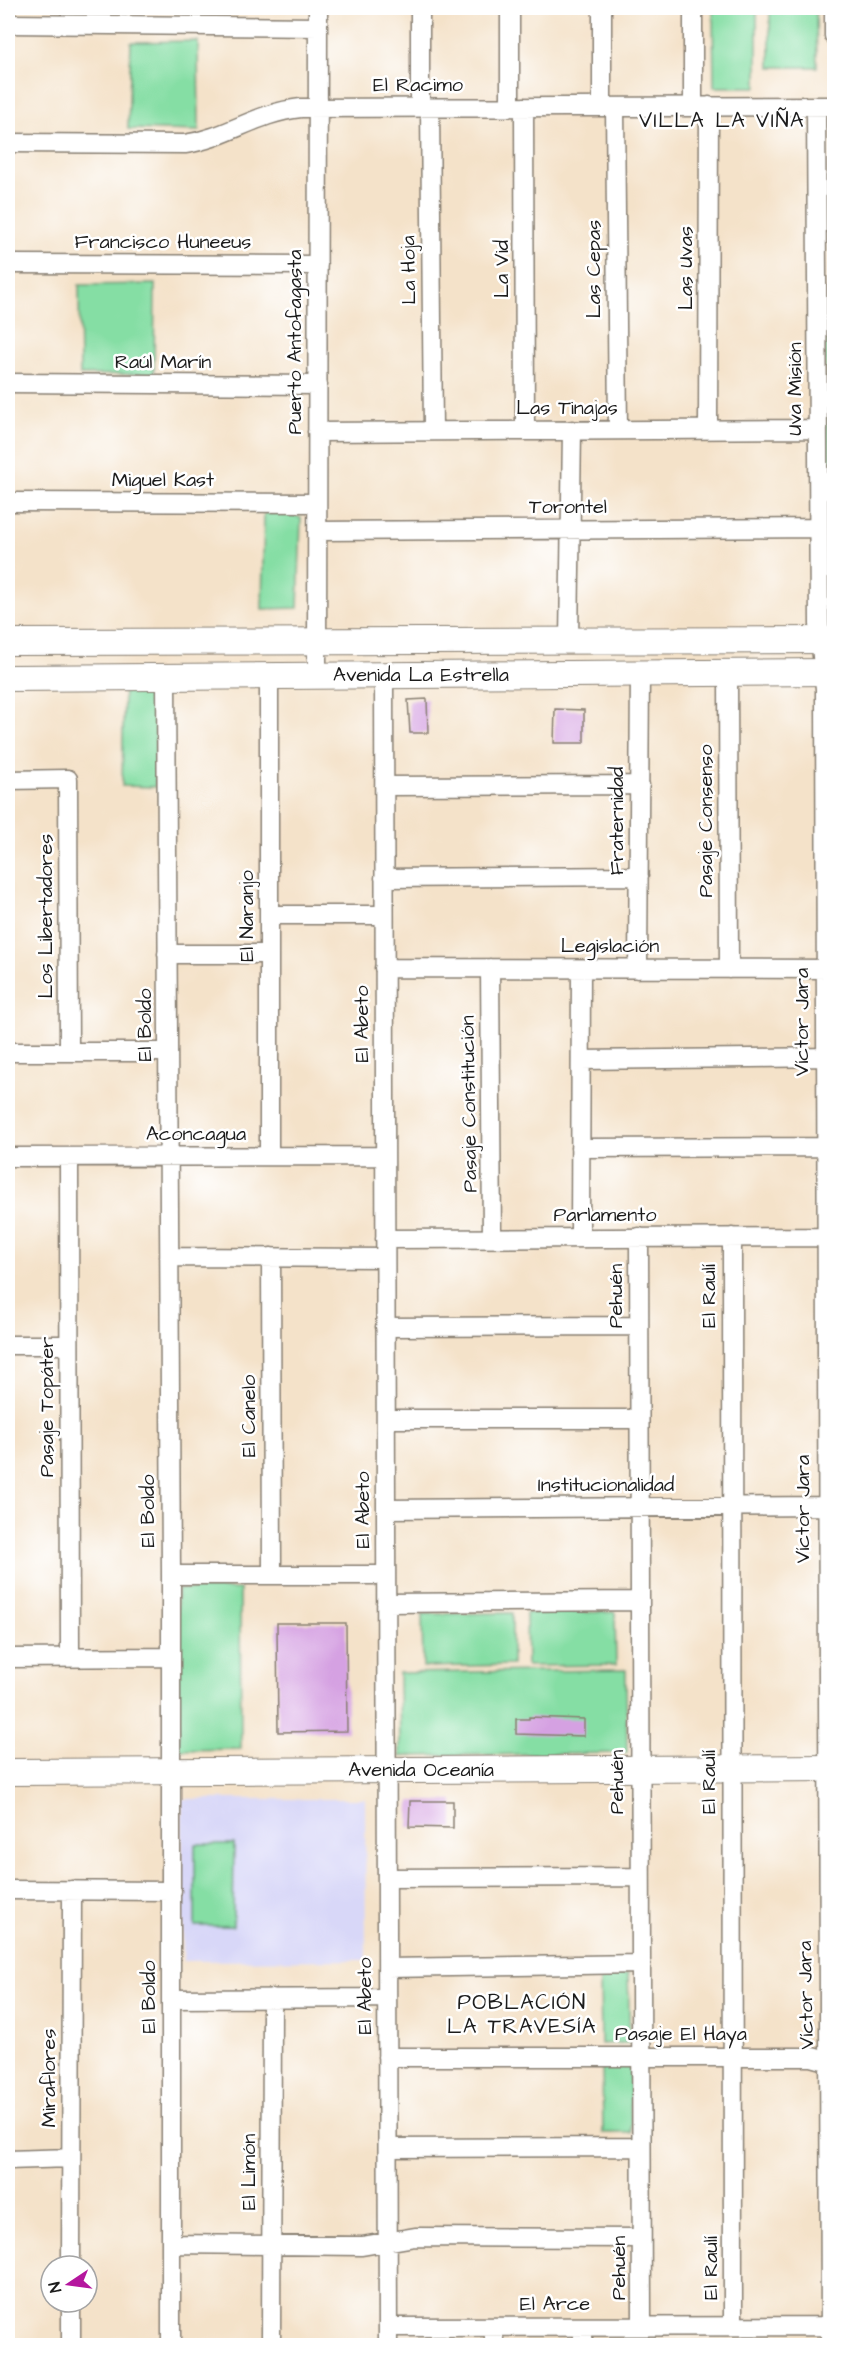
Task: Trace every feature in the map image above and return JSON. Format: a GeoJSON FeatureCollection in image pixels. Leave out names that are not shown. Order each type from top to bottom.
{"type":"FeatureCollection","features":[{"type":"Feature","properties":{"kind":"main road","name":"Avenida La Estrella"},"geometry":{"type":"LineString","coordinates":[[8,642],[827,640]]}},
{"type":"Feature","properties":{"kind":"main road","name":"Avenida La Estrella"},"geometry":{"type":"LineString","coordinates":[[8,678],[829,672]]}},
{"type":"Feature","properties":{"kind":"main road","name":"Avenida Oceanía"},"geometry":{"type":"LineString","coordinates":[[8,1772],[830,1768]]}},
{"type":"Feature","properties":{"kind":"street","name":"Puerto Antofagasta"},"geometry":{"type":"LineString","coordinates":[[317,676],[318,8]]}},
{"type":"Feature","properties":{"kind":"street","name":"La Hoja"},"geometry":{"type":"LineString","coordinates":[[420,8],[425,108],[433,431]]}},
{"type":"Feature","properties":{"kind":"street","name":"La Vid"},"geometry":{"type":"LineString","coordinates":[[510,8],[517,107],[525,431]]}},
{"type":"Feature","properties":{"kind":"street","name":"Las Cepas"},"geometry":{"type":"LineString","coordinates":[[602,8],[609,107],[618,430]]}},
{"type":"Feature","properties":{"kind":"street","name":"Las Uvas"},"geometry":{"type":"LineString","coordinates":[[693,8],[701,107],[708,430]]}},
{"type":"Feature","properties":{"kind":"street"},"geometry":{"type":"LineString","coordinates":[[834,8],[834,36]]}},
{"type":"Feature","properties":{"kind":"street"},"geometry":{"type":"LineString","coordinates":[[8,24],[318,27]]}},
{"type":"Feature","properties":{"kind":"street","name":"Uva Misión"},"geometry":{"type":"LineString","coordinates":[[816,106],[816,204],[826,298],[817,429],[818,528],[829,672]]}},
{"type":"Feature","properties":{"kind":"street","name":"El Racimo"},"geometry":{"type":"LineString","coordinates":[[8,143],[185,144],[211,138],[274,112],[318,108],[834,106]]}},
{"type":"Feature","properties":{"kind":"street"},"geometry":{"type":"LineString","coordinates":[[816,204],[834,204]]}},
{"type":"Feature","properties":{"kind":"street","name":"Francisco Huneeus"},"geometry":{"type":"LineString","coordinates":[[8,264],[318,265]]}},
{"type":"Feature","properties":{"kind":"street","name":"Raúl Marín"},"geometry":{"type":"LineString","coordinates":[[8,383],[318,385]]}},
{"type":"Feature","properties":{"kind":"street","name":"Las Tinajas"},"geometry":{"type":"LineString","coordinates":[[317,432],[817,429]]}},
{"type":"Feature","properties":{"kind":"street"},"geometry":{"type":"LineString","coordinates":[[569,641],[572,430]]}},
{"type":"Feature","properties":{"kind":"street","name":"Miguel Kast"},"geometry":{"type":"LineString","coordinates":[[8,502],[318,503]]}},
{"type":"Feature","properties":{"kind":"street","name":"Torontel"},"geometry":{"type":"LineString","coordinates":[[317,531],[818,528]]}},
{"type":"Feature","properties":{"kind":"street","name":"Pasaje Consenso"},"geometry":{"type":"LineString","coordinates":[[728,672],[729,969]]}},
{"type":"Feature","properties":{"kind":"street","name":"Víctor Jara"},"geometry":{"type":"LineString","coordinates":[[829,672],[829,1147],[825,1237],[830,1400],[825,1506],[830,1560],[832,2063],[830,2346]]}},
{"type":"Feature","properties":{"kind":"street","name":"Fraternidad"},"geometry":{"type":"LineString","coordinates":[[638,969],[640,673]]}},
{"type":"Feature","properties":{"kind":"street","name":"El Abeto"},"geometry":{"type":"LineString","coordinates":[[384,675],[388,2346]]}},
{"type":"Feature","properties":{"kind":"street","name":"El Boldo"},"geometry":{"type":"LineString","coordinates":[[166,676],[172,1891],[171,2346]]}},
{"type":"Feature","properties":{"kind":"street","name":"El Naranjo"},"geometry":{"type":"LineString","coordinates":[[269,676],[269,1156]]}},
{"type":"Feature","properties":{"kind":"street","name":"Los Libertadores"},"geometry":{"type":"LineString","coordinates":[[8,780],[68,779],[69,1052]]}},
{"type":"Feature","properties":{"kind":"street"},"geometry":{"type":"LineString","coordinates":[[384,786],[640,785]]}},
{"type":"Feature","properties":{"kind":"street"},"geometry":{"type":"LineString","coordinates":[[384,878],[639,876]]}},
{"type":"Feature","properties":{"kind":"street"},"geometry":{"type":"LineString","coordinates":[[269,915],[384,915]]}},
{"type":"Feature","properties":{"kind":"street"},"geometry":{"type":"LineString","coordinates":[[167,954],[269,954]]}},
{"type":"Feature","properties":{"kind":"street","name":"Legislación"},"geometry":{"type":"LineString","coordinates":[[384,968],[830,969]]}},
{"type":"Feature","properties":{"kind":"street","name":"Pasaje Constitución"},"geometry":{"type":"LineString","coordinates":[[490,969],[492,1238]]}},
{"type":"Feature","properties":{"kind":"street"},"geometry":{"type":"LineString","coordinates":[[580,1238],[581,969]]}},
{"type":"Feature","properties":{"kind":"street"},"geometry":{"type":"LineString","coordinates":[[8,1052],[168,1052]]}},
{"type":"Feature","properties":{"kind":"street"},"geometry":{"type":"LineString","coordinates":[[581,1060],[829,1057]]}},
{"type":"Feature","properties":{"kind":"street"},"geometry":{"type":"LineString","coordinates":[[580,1148],[829,1147]]}},
{"type":"Feature","properties":{"kind":"street","name":"Pasaje Topáter"},"geometry":{"type":"LineString","coordinates":[[69,1156],[70,1658]]}},
{"type":"Feature","properties":{"kind":"street","name":"Aconcagua"},"geometry":{"type":"LineString","coordinates":[[8,1157],[385,1156]]}},
{"type":"Feature","properties":{"kind":"street","name":"El Raulí"},"geometry":{"type":"LineString","coordinates":[[732,1237],[733,2326]]}},
{"type":"Feature","properties":{"kind":"street","name":"Parlamento"},"geometry":{"type":"LineString","coordinates":[[385,1239],[825,1237]]}},
{"type":"Feature","properties":{"kind":"street","name":"Pehuén"},"geometry":{"type":"LineString","coordinates":[[639,1238],[642,2326]]}},
{"type":"Feature","properties":{"kind":"street"},"geometry":{"type":"LineString","coordinates":[[169,1257],[385,1258]]}},
{"type":"Feature","properties":{"kind":"street","name":"El Canelo"},"geometry":{"type":"LineString","coordinates":[[271,1257],[272,1575]]}},
{"type":"Feature","properties":{"kind":"street"},"geometry":{"type":"LineString","coordinates":[[385,1326],[639,1326]]}},
{"type":"Feature","properties":{"kind":"street"},"geometry":{"type":"LineString","coordinates":[[8,1345],[69,1345]]}},
{"type":"Feature","properties":{"kind":"street"},"geometry":{"type":"LineString","coordinates":[[386,1419],[639,1419]]}},
{"type":"Feature","properties":{"kind":"street","name":"Institucionalidad"},"geometry":{"type":"LineString","coordinates":[[386,1509],[825,1506]]}},
{"type":"Feature","properties":{"kind":"street"},"geometry":{"type":"LineString","coordinates":[[171,1575],[386,1575]]}},
{"type":"Feature","properties":{"kind":"street"},"geometry":{"type":"LineString","coordinates":[[386,1603],[639,1600]]}},
{"type":"Feature","properties":{"kind":"street"},"geometry":{"type":"LineString","coordinates":[[8,1658],[171,1657]]}},
{"type":"Feature","properties":{"kind":"street"},"geometry":{"type":"LineString","coordinates":[[387,1878],[640,1877]]}},
{"type":"Feature","properties":{"kind":"street"},"geometry":{"type":"LineString","coordinates":[[8,1890],[172,1891]]}},
{"type":"Feature","properties":{"kind":"street","name":"Miraflores"},"geometry":{"type":"LineString","coordinates":[[71,2254],[72,1890]]}},
{"type":"Feature","properties":{"kind":"street"},"geometry":{"type":"LineString","coordinates":[[387,1968],[641,1964]]}},
{"type":"Feature","properties":{"kind":"street","name":"El Limón"},"geometry":{"type":"LineString","coordinates":[[271,2346],[272,1998]]}},
{"type":"Feature","properties":{"kind":"street"},"geometry":{"type":"LineString","coordinates":[[172,1999],[387,1998]]}},
{"type":"Feature","properties":{"kind":"street","name":"Pasaje El Haya"},"geometry":{"type":"LineString","coordinates":[[387,2057],[812,2057],[832,2063]]}},
{"type":"Feature","properties":{"kind":"street"},"geometry":{"type":"LineString","coordinates":[[388,2148],[641,2147]]}},
{"type":"Feature","properties":{"kind":"street"},"geometry":{"type":"LineString","coordinates":[[8,2160],[71,2158]]}},
{"type":"Feature","properties":{"kind":"street"},"geometry":{"type":"LineString","coordinates":[[171,2244],[362,2247],[415,2237],[642,2238]]}},
{"type":"Feature","properties":{"kind":"street"},"geometry":{"type":"LineString","coordinates":[[71,2314],[71,2346]]}},
{"type":"Feature","properties":{"kind":"street","name":"El Arce"},"geometry":{"type":"LineString","coordinates":[[388,2327],[830,2326]]}},
{"type":"Feature","properties":{"kind":"street"},"geometry":{"type":"LineString","coordinates":[[494,2327],[494,2346]]}},
{"type":"Feature","properties":{"kind":"street"},"geometry":{"type":"LineString","coordinates":[[583,2327],[584,2346]]}},
{"type":"Feature","properties":{"kind":"shaded area"},"geometry":{"type":"Polygon","coordinates":[[[182,1799],[365,1799],[366,1960],[183,1961],[182,1799]]]}},
{"type":"Feature","properties":{"kind":"green space"},"geometry":{"type":"Polygon","coordinates":[[[713,8],[757,8],[757,87],[714,87],[713,8]]]}},
{"type":"Feature","properties":{"kind":"green space"},"geometry":{"type":"Polygon","coordinates":[[[770,8],[816,8],[817,67],[770,67],[770,8]]]}},
{"type":"Feature","properties":{"kind":"green space"},"geometry":{"type":"Polygon","coordinates":[[[198,41],[199,131],[128,129],[131,42],[198,41]]]}},
{"type":"Feature","properties":{"kind":"green space"},"geometry":{"type":"Polygon","coordinates":[[[155,284],[154,374],[80,375],[79,285],[155,284]]]}},
{"type":"Feature","properties":{"kind":"green space"},"geometry":{"type":"Polygon","coordinates":[[[825,311],[834,311],[834,623],[827,623],[825,311]]]}},
{"type":"Feature","properties":{"kind":"green space"},"geometry":{"type":"Polygon","coordinates":[[[264,513],[288,513],[301,518],[298,608],[262,609],[264,513]]]}},
{"type":"Feature","properties":{"kind":"green space"},"geometry":{"type":"Polygon","coordinates":[[[124,686],[156,687],[155,787],[122,786],[124,686]]]}},
{"type":"Feature","properties":{"kind":"green space"},"geometry":{"type":"Polygon","coordinates":[[[177,1589],[240,1589],[241,1749],[179,1750],[177,1589]]]}},
{"type":"Feature","properties":{"kind":"green space"},"geometry":{"type":"Polygon","coordinates":[[[615,1612],[616,1665],[527,1666],[526,1613],[615,1612]]]}},
{"type":"Feature","properties":{"kind":"green space"},"geometry":{"type":"Polygon","coordinates":[[[512,1613],[512,1665],[423,1667],[422,1614],[512,1613]]]}},
{"type":"Feature","properties":{"kind":"green space"},"geometry":{"type":"Polygon","coordinates":[[[626,1670],[627,1753],[400,1756],[399,1673],[626,1670]]]}},
{"type":"Feature","properties":{"kind":"green space"},"geometry":{"type":"Polygon","coordinates":[[[195,1844],[234,1844],[233,1926],[195,1926],[195,1844]]]}},
{"type":"Feature","properties":{"kind":"green space"},"geometry":{"type":"Polygon","coordinates":[[[600,1974],[628,1974],[630,2043],[601,2044],[600,1974]]]}},
{"type":"Feature","properties":{"kind":"green space"},"geometry":{"type":"Polygon","coordinates":[[[602,2064],[630,2064],[631,2133],[603,2133],[602,2064]]]}},
{"type":"Feature","properties":{"kind":"building"},"geometry":{"type":"Polygon","coordinates":[[[427,699],[428,733],[410,733],[408,700],[427,699]]]}},
{"type":"Feature","properties":{"kind":"building"},"geometry":{"type":"Polygon","coordinates":[[[555,709],[584,710],[584,743],[554,743],[555,709]]]}},
{"type":"Feature","properties":{"kind":"building"},"geometry":{"type":"Polygon","coordinates":[[[277,1623],[346,1623],[347,1731],[278,1732],[277,1623]]]}},
{"type":"Feature","properties":{"kind":"building"},"geometry":{"type":"Polygon","coordinates":[[[529,1717],[584,1719],[584,1736],[516,1734],[516,1719],[529,1719],[529,1717]]]}},
{"type":"Feature","properties":{"kind":"building"},"geometry":{"type":"Polygon","coordinates":[[[410,1801],[453,1801],[453,1828],[409,1827],[410,1801]]]}},
{"type":"Feature","properties":{"kind":"district","name":"VILLA LA VIÑA"},"geometry":{"type":"Point","coordinates":[722,120]}},
{"type":"Feature","properties":{"kind":"district","name":"POBLACIÓN LA TRAVESÍA"},"geometry":{"type":"Point","coordinates":[522,2014]}}]}
